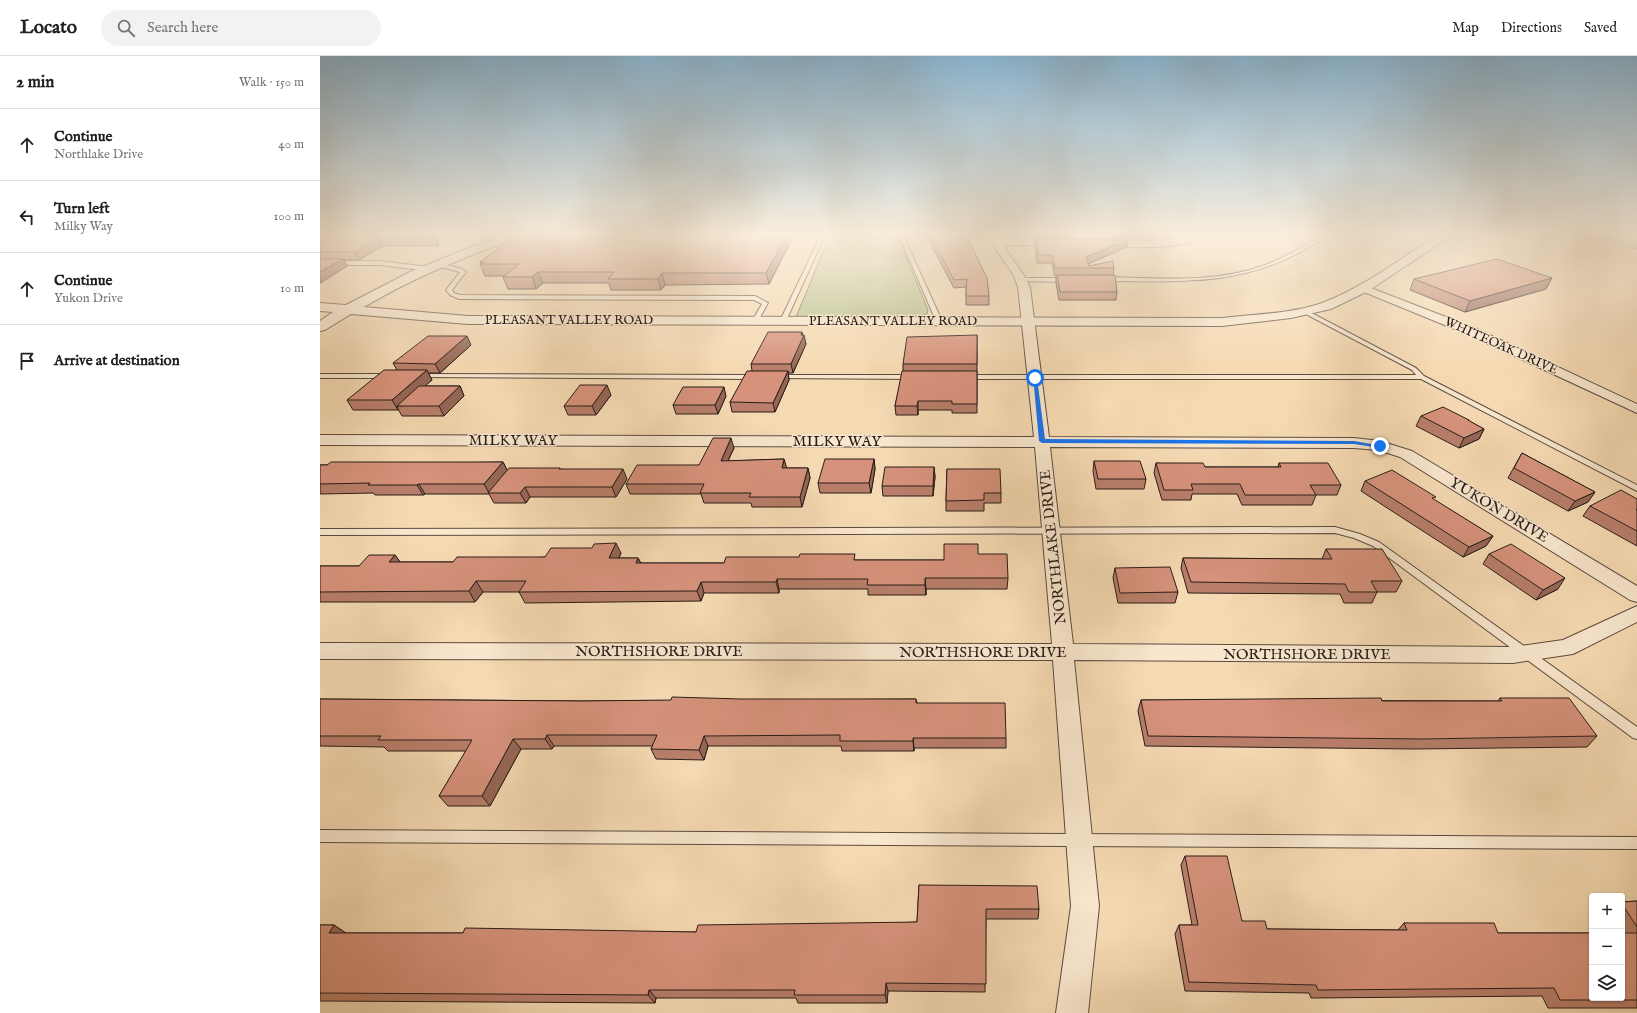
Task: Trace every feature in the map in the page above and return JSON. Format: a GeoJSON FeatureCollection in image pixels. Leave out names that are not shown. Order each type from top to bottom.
{"type":"FeatureCollection","features":[{"type":"Feature","properties":{"kind":"street"},"geometry":{"type":"LineString","coordinates":[[320,327],[368,297],[406,280]]}},
{"type":"Feature","properties":{"kind":"street","name":"NORTHLAKE DRIVE"},"geometry":{"type":"LineString","coordinates":[[1021,280],[1024,287],[1029,321],[1042,441],[1063,652],[1085,906],[1072,1013]]}},
{"type":"Feature","properties":{"kind":"street","name":"PLEASANT VALLEY ROAD"},"geometry":{"type":"LineString","coordinates":[[320,307],[468,320],[1222,322],[1304,312],[1326,306],[1363,288],[1376,280]]}},
{"type":"Feature","properties":{"kind":"street","name":"WHITEOAK DRIVE"},"geometry":{"type":"LineString","coordinates":[[1363,288],[1473,332],[1637,408]]}},
{"type":"Feature","properties":{"kind":"street","name":"MILKY WAY"},"geometry":{"type":"LineString","coordinates":[[320,440],[1354,443]]}},
{"type":"Feature","properties":{"kind":"street","name":"YUKON DRIVE"},"geometry":{"type":"LineString","coordinates":[[1354,443],[1380,446],[1406,454],[1637,594]]}},
{"type":"Feature","properties":{"kind":"street","name":"NORTHSHORE DRIVE"},"geometry":{"type":"LineString","coordinates":[[320,651],[1063,652],[1514,655],[1566,648],[1637,613]]}},
{"type":"Feature","properties":{"kind":"lane"},"geometry":{"type":"LineString","coordinates":[[457,280],[449,290],[452,294],[459,296],[755,298],[765,303],[755,321]]}},
{"type":"Feature","properties":{"kind":"lane"},"geometry":{"type":"LineString","coordinates":[[783,321],[802,280]]}},
{"type":"Feature","properties":{"kind":"lane"},"geometry":{"type":"LineString","coordinates":[[921,280],[939,321]]}},
{"type":"Feature","properties":{"kind":"lane"},"geometry":{"type":"LineString","coordinates":[[1021,280],[1076,280]]}},
{"type":"Feature","properties":{"kind":"lane"},"geometry":{"type":"LineString","coordinates":[[1304,312],[1414,369],[1422,377],[1637,488]]}},
{"type":"Feature","properties":{"kind":"lane"},"geometry":{"type":"LineString","coordinates":[[320,376],[399,376]]}},
{"type":"Feature","properties":{"kind":"lane"},"geometry":{"type":"LineString","coordinates":[[407,376],[765,377]]}},
{"type":"Feature","properties":{"kind":"lane"},"geometry":{"type":"LineString","coordinates":[[773,377],[924,377]]}},
{"type":"Feature","properties":{"kind":"lane"},"geometry":{"type":"LineString","coordinates":[[956,377],[1422,377]]}},
{"type":"Feature","properties":{"kind":"lane"},"geometry":{"type":"LineString","coordinates":[[320,532],[1051,532],[1335,530],[1357,536],[1376,544],[1528,653],[1637,734]]}},
{"type":"Feature","properties":{"kind":"lane"},"geometry":{"type":"LineString","coordinates":[[320,836],[1637,843]]}},
{"type":"Feature","properties":{"kind":"green space"},"geometry":{"type":"Polygon","coordinates":[[[811,280],[915,280],[928,310],[927,314],[915,317],[796,317],[811,280]]]}},
{"type":"Feature","properties":{"kind":"building"},"geometry":{"type":"Polygon","coordinates":[[[967,280],[987,280],[989,296],[966,296],[967,280]]]}},
{"type":"Feature","properties":{"kind":"building"},"geometry":{"type":"Polygon","coordinates":[[[1058,280],[1116,280],[1117,292],[1060,292],[1058,280]]]}},
{"type":"Feature","properties":{"kind":"building"},"geometry":{"type":"Polygon","coordinates":[[[1416,280],[1546,280],[1470,301],[1416,280]]]}},
{"type":"Feature","properties":{"kind":"building"},"geometry":{"type":"Polygon","coordinates":[[[768,332],[802,332],[801,335],[804,335],[791,364],[751,364],[768,332]]]}},
{"type":"Feature","properties":{"kind":"building"},"geometry":{"type":"Polygon","coordinates":[[[977,335],[977,364],[903,364],[907,337],[977,335]]]}},
{"type":"Feature","properties":{"kind":"building"},"geometry":{"type":"Polygon","coordinates":[[[428,336],[467,336],[435,364],[393,363],[428,336]]]}},
{"type":"Feature","properties":{"kind":"building"},"geometry":{"type":"Polygon","coordinates":[[[384,370],[427,370],[392,400],[347,400],[384,370]]]}},
{"type":"Feature","properties":{"kind":"building"},"geometry":{"type":"Polygon","coordinates":[[[747,371],[788,371],[773,403],[730,402],[747,371]]]}},
{"type":"Feature","properties":{"kind":"building"},"geometry":{"type":"Polygon","coordinates":[[[902,371],[977,371],[977,404],[952,404],[952,401],[918,401],[917,406],[895,406],[902,371]]]}},
{"type":"Feature","properties":{"kind":"building"},"geometry":{"type":"Polygon","coordinates":[[[580,385],[607,385],[592,406],[564,406],[580,385]]]}},
{"type":"Feature","properties":{"kind":"building"},"geometry":{"type":"Polygon","coordinates":[[[419,386],[460,386],[439,406],[397,406],[419,386]]]}},
{"type":"Feature","properties":{"kind":"building"},"geometry":{"type":"Polygon","coordinates":[[[683,387],[724,387],[715,405],[673,405],[683,387]]]}},
{"type":"Feature","properties":{"kind":"building"},"geometry":{"type":"Polygon","coordinates":[[[1443,407],[1484,429],[1464,438],[1421,416],[1443,407]]]}},
{"type":"Feature","properties":{"kind":"building"},"geometry":{"type":"Polygon","coordinates":[[[713,438],[731,438],[721,461],[784,459],[782,468],[808,468],[800,497],[749,497],[751,493],[700,493],[704,484],[626,484],[637,465],[699,465],[713,438]]]}},
{"type":"Feature","properties":{"kind":"building"},"geometry":{"type":"Polygon","coordinates":[[[1522,453],[1595,492],[1575,501],[1514,468],[1522,453]]]}},
{"type":"Feature","properties":{"kind":"building"},"geometry":{"type":"Polygon","coordinates":[[[825,459],[874,459],[869,483],[818,483],[825,459]]]}},
{"type":"Feature","properties":{"kind":"building"},"geometry":{"type":"Polygon","coordinates":[[[1094,461],[1140,461],[1146,479],[1098,479],[1094,461]]]}},
{"type":"Feature","properties":{"kind":"building"},"geometry":{"type":"Polygon","coordinates":[[[331,462],[503,462],[484,484],[320,484],[320,465],[327,465],[331,462]]]}},
{"type":"Feature","properties":{"kind":"building"},"geometry":{"type":"Polygon","coordinates":[[[1156,463],[1203,463],[1205,467],[1281,467],[1279,463],[1328,463],[1341,485],[1310,485],[1316,495],[1245,495],[1240,484],[1191,484],[1193,490],[1164,490],[1156,463]]]}},
{"type":"Feature","properties":{"kind":"building"},"geometry":{"type":"Polygon","coordinates":[[[885,467],[934,467],[933,486],[882,486],[885,467]]]}},
{"type":"Feature","properties":{"kind":"building"},"geometry":{"type":"Polygon","coordinates":[[[509,468],[623,469],[612,487],[525,487],[520,493],[488,493],[509,468]]]}},
{"type":"Feature","properties":{"kind":"building"},"geometry":{"type":"Polygon","coordinates":[[[947,469],[1000,469],[1001,493],[984,493],[984,500],[946,501],[947,469]]]}},
{"type":"Feature","properties":{"kind":"building"},"geometry":{"type":"Polygon","coordinates":[[[1392,470],[1436,497],[1432,498],[1493,536],[1469,547],[1365,481],[1392,470]]]}},
{"type":"Feature","properties":{"kind":"building"},"geometry":{"type":"Polygon","coordinates":[[[1621,490],[1637,499],[1637,531],[1590,506],[1621,490]]]}},
{"type":"Feature","properties":{"kind":"building"},"geometry":{"type":"Polygon","coordinates":[[[616,543],[609,558],[638,558],[636,563],[724,563],[726,557],[799,557],[800,554],[855,554],[854,560],[944,560],[944,544],[978,544],[978,554],[1007,554],[1008,578],[925,578],[925,585],[867,585],[868,579],[777,579],[776,582],[701,582],[697,591],[519,592],[526,581],[476,581],[469,591],[320,592],[320,566],[359,566],[369,555],[395,555],[389,562],[453,562],[457,557],[545,557],[551,548],[592,548],[594,544],[616,543]]]}},
{"type":"Feature","properties":{"kind":"building"},"geometry":{"type":"Polygon","coordinates":[[[1511,544],[1565,578],[1543,590],[1489,554],[1511,544]]]}},
{"type":"Feature","properties":{"kind":"building"},"geometry":{"type":"Polygon","coordinates":[[[1326,549],[1382,549],[1402,581],[1371,581],[1377,592],[1349,592],[1345,584],[1191,582],[1183,558],[1332,559],[1326,549]]]}},
{"type":"Feature","properties":{"kind":"building"},"geometry":{"type":"Polygon","coordinates":[[[1170,567],[1178,592],[1120,593],[1115,568],[1170,567]]]}},
{"type":"Feature","properties":{"kind":"building"},"geometry":{"type":"Polygon","coordinates":[[[672,697],[741,699],[916,699],[916,703],[1005,703],[1006,738],[913,738],[913,741],[840,741],[840,735],[704,736],[699,750],[651,749],[657,735],[547,735],[545,739],[513,739],[482,796],[439,796],[472,740],[378,740],[381,736],[320,736],[320,699],[583,701],[671,700],[672,697]]]}},
{"type":"Feature","properties":{"kind":"building"},"geometry":{"type":"Polygon","coordinates":[[[1381,698],[1382,701],[1502,701],[1500,698],[1569,698],[1597,736],[1423,739],[1148,736],[1141,700],[1381,698]]]}},
{"type":"Feature","properties":{"kind":"building"},"geometry":{"type":"Polygon","coordinates":[[[1185,856],[1227,856],[1242,921],[1265,921],[1267,929],[1407,930],[1404,923],[1494,923],[1498,933],[1589,933],[1589,1000],[1560,1000],[1554,988],[1318,990],[1316,985],[1189,982],[1179,925],[1198,925],[1185,856]]]}},
{"type":"Feature","properties":{"kind":"building"},"geometry":{"type":"Polygon","coordinates":[[[919,885],[1037,886],[1039,909],[986,909],[986,984],[886,983],[885,995],[794,995],[795,990],[649,990],[648,995],[320,993],[320,925],[334,925],[329,933],[463,933],[465,928],[696,932],[698,925],[917,922],[919,885]]]}},
{"type":"Feature","properties":{"kind":"building"},"geometry":{"type":"Polygon","coordinates":[[[1637,901],[1637,927],[1625,909],[1625,902],[1637,901]]]}},
{"type":"Feature","properties":{"kind":"building"},"geometry":{"type":"Polygon","coordinates":[[[1625,933],[1637,933],[1637,1000],[1625,1000],[1625,933]]]}},
{"type":"Feature","properties":{"kind":"route"},"geometry":{"type":"LineString","coordinates":[[1035,378],[1042,441],[1354,443],[1380,446]]}}]}
